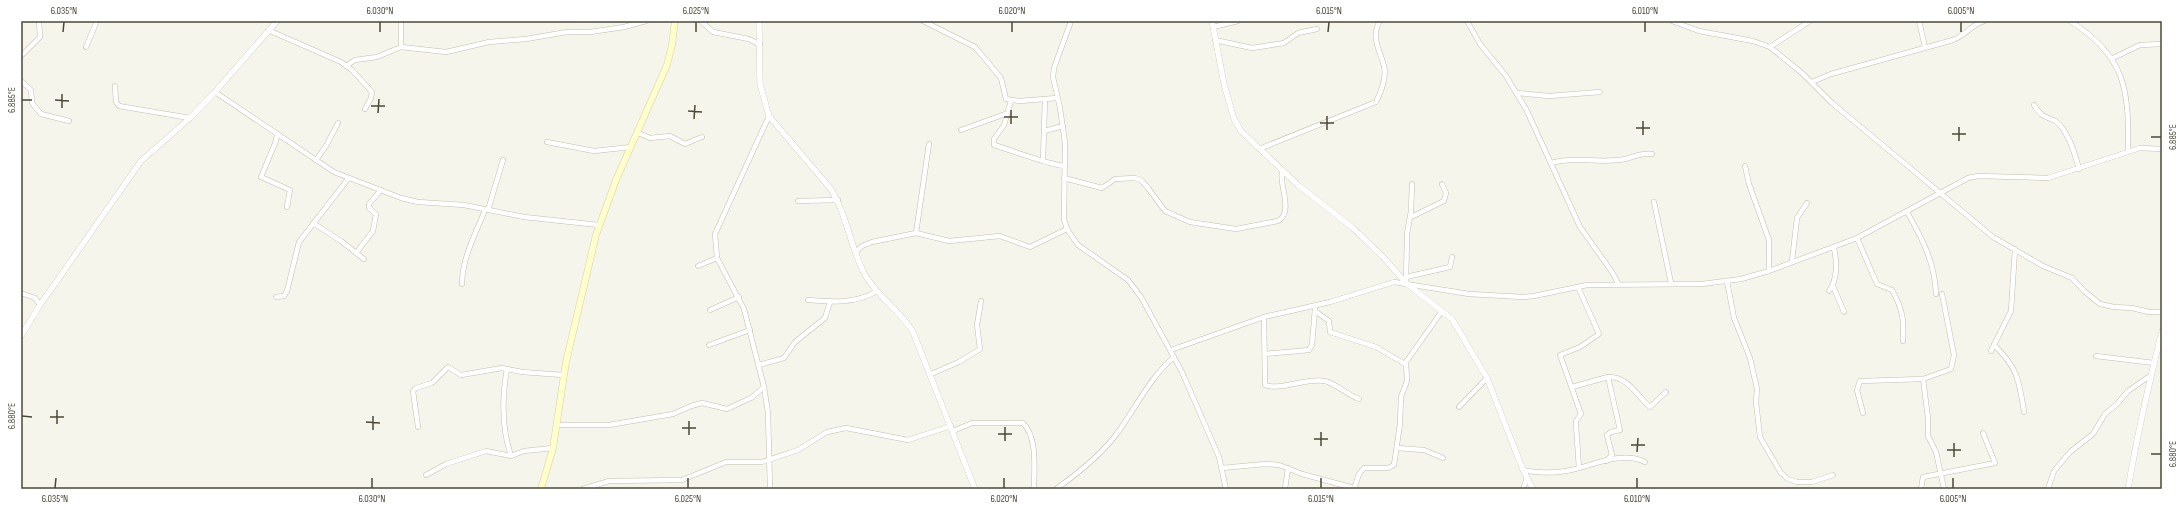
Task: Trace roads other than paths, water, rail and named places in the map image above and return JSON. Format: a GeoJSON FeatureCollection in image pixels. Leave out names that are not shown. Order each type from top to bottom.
{"type":"FeatureCollection","features":[{"type":"Feature","properties":{"kind":"main road"},"geometry":{"type":"LineString","coordinates":[[541,489],[554,448],[563,375],[599,225],[668,65],[675,21]]}},
{"type":"Feature","properties":{"kind":"street"},"geometry":{"type":"LineString","coordinates":[[21,56],[40,37],[39,21]]}},
{"type":"Feature","properties":{"kind":"street"},"geometry":{"type":"LineString","coordinates":[[86,47],[97,21]]}},
{"type":"Feature","properties":{"kind":"street"},"geometry":{"type":"LineString","coordinates":[[21,336],[40,304],[141,161],[190,118],[215,92],[277,21]]}},
{"type":"Feature","properties":{"kind":"street"},"geometry":{"type":"LineString","coordinates":[[401,21],[401,47]]}},
{"type":"Feature","properties":{"kind":"street"},"geometry":{"type":"LineString","coordinates":[[346,66],[355,60],[377,57],[401,47],[446,52],[489,42],[526,39],[566,32],[590,32],[624,27],[646,21]]}},
{"type":"Feature","properties":{"kind":"street"},"geometry":{"type":"LineString","coordinates":[[701,21],[713,32],[723,35],[749,38],[760,45]]}},
{"type":"Feature","properties":{"kind":"street"},"geometry":{"type":"LineString","coordinates":[[759,21],[760,84],[769,116],[830,188],[838,200],[864,273],[877,291],[910,326],[931,374],[975,489]]}},
{"type":"Feature","properties":{"kind":"street"},"geometry":{"type":"LineString","coordinates":[[923,21],[975,47],[997,71],[1001,78],[1004,96],[1011,101],[1057,98]]}},
{"type":"Feature","properties":{"kind":"street"},"geometry":{"type":"LineString","coordinates":[[1072,21],[1054,68],[1053,77],[1063,126],[1065,166],[1063,212],[1067,229],[1078,245],[1134,286],[1171,350],[1222,468],[1226,489]]}},
{"type":"Feature","properties":{"kind":"street"},"geometry":{"type":"LineString","coordinates":[[1238,21],[1212,24],[1234,119],[1245,136],[1282,171],[1310,196],[1353,228],[1406,280],[1452,319],[1487,378],[1523,470],[1533,489]]}},
{"type":"Feature","properties":{"kind":"street"},"geometry":{"type":"LineString","coordinates":[[1259,149],[1376,102],[1385,74],[1376,42],[1376,30],[1380,21]]}},
{"type":"Feature","properties":{"kind":"street"},"geometry":{"type":"LineString","coordinates":[[1467,21],[1480,44],[1517,93],[1541,138],[1550,163],[1580,227],[1612,272],[1618,283]]}},
{"type":"Feature","properties":{"kind":"street"},"geometry":{"type":"LineString","coordinates":[[1672,21],[1699,31],[1753,41],[1770,47],[1812,82],[1832,103],[1994,237],[2043,266],[2072,278],[2084,291],[2100,304],[2114,308],[2132,308],[2149,312],[2162,312]]}},
{"type":"Feature","properties":{"kind":"street"},"geometry":{"type":"LineString","coordinates":[[1770,47],[1810,21]]}},
{"type":"Feature","properties":{"kind":"street"},"geometry":{"type":"LineString","coordinates":[[1919,21],[1925,47]]}},
{"type":"Feature","properties":{"kind":"street"},"geometry":{"type":"LineString","coordinates":[[1812,82],[1831,74],[1962,36],[1973,25],[1984,21]]}},
{"type":"Feature","properties":{"kind":"street"},"geometry":{"type":"LineString","coordinates":[[2072,21],[2091,36],[2113,58],[2125,88],[2128,151]]}},
{"type":"Feature","properties":{"kind":"street"},"geometry":{"type":"LineString","coordinates":[[1215,40],[1252,48],[1284,43],[1298,33],[1317,29]]}},
{"type":"Feature","properties":{"kind":"street"},"geometry":{"type":"LineString","coordinates":[[268,30],[346,66],[372,92],[371,98],[365,109]]}},
{"type":"Feature","properties":{"kind":"street"},"geometry":{"type":"LineString","coordinates":[[2113,58],[2140,45],[2162,44]]}},
{"type":"Feature","properties":{"kind":"street"},"geometry":{"type":"LineString","coordinates":[[21,81],[31,90],[32,103],[41,114],[69,121]]}},
{"type":"Feature","properties":{"kind":"street"},"geometry":{"type":"LineString","coordinates":[[116,86],[116,102],[119,106],[190,118]]}},
{"type":"Feature","properties":{"kind":"street"},"geometry":{"type":"LineString","coordinates":[[215,92],[334,172],[382,190],[418,202],[457,205],[524,217],[599,225]]}},
{"type":"Feature","properties":{"kind":"street"},"geometry":{"type":"LineString","coordinates":[[1517,93],[1549,96],[1600,92]]}},
{"type":"Feature","properties":{"kind":"street"},"geometry":{"type":"LineString","coordinates":[[1043,160],[1045,99]]}},
{"type":"Feature","properties":{"kind":"street"},"geometry":{"type":"LineString","coordinates":[[1011,101],[1004,125],[994,139],[994,146],[1043,160],[1050,164],[1065,166]]}},
{"type":"Feature","properties":{"kind":"street"},"geometry":{"type":"LineString","coordinates":[[2034,105],[2040,115],[2055,121],[2061,126],[2072,146],[2079,169]]}},
{"type":"Feature","properties":{"kind":"street"},"geometry":{"type":"LineString","coordinates":[[961,130],[1008,113]]}},
{"type":"Feature","properties":{"kind":"street"},"geometry":{"type":"LineString","coordinates":[[769,116],[715,234],[717,258],[744,309],[764,387],[768,413],[770,489]]}},
{"type":"Feature","properties":{"kind":"street"},"geometry":{"type":"LineString","coordinates":[[316,160],[326,146],[338,123]]}},
{"type":"Feature","properties":{"kind":"street"},"geometry":{"type":"LineString","coordinates":[[1044,131],[1063,126]]}},
{"type":"Feature","properties":{"kind":"street"},"geometry":{"type":"LineString","coordinates":[[638,133],[650,138],[670,136],[685,144],[702,137]]}},
{"type":"Feature","properties":{"kind":"street"},"geometry":{"type":"LineString","coordinates":[[277,134],[276,141],[261,177],[290,190],[287,208]]}},
{"type":"Feature","properties":{"kind":"street"},"geometry":{"type":"LineString","coordinates":[[547,142],[594,151],[631,148]]}},
{"type":"Feature","properties":{"kind":"street"},"geometry":{"type":"LineString","coordinates":[[916,233],[928,144]]}},
{"type":"Feature","properties":{"kind":"street"},"geometry":{"type":"LineString","coordinates":[[1406,280],[1470,294],[1534,296],[1578,287],[1618,283],[1671,282],[1702,284],[1748,278],[1792,261],[1834,248],[1857,238],[1907,212],[1960,181],[1978,176],[2048,178],[2079,169],[2128,151],[2140,148],[2162,149]]}},
{"type":"Feature","properties":{"kind":"street"},"geometry":{"type":"LineString","coordinates":[[1550,163],[1569,160],[1618,160],[1640,153],[1652,154]]}},
{"type":"Feature","properties":{"kind":"street"},"geometry":{"type":"LineString","coordinates":[[462,284],[463,269],[471,244],[487,210],[504,160]]}},
{"type":"Feature","properties":{"kind":"street"},"geometry":{"type":"LineString","coordinates":[[1745,166],[1749,184],[1769,240],[1769,271]]}},
{"type":"Feature","properties":{"kind":"street"},"geometry":{"type":"LineString","coordinates":[[1064,178],[1102,188],[1114,179],[1135,178],[1141,180],[1161,207],[1172,215],[1190,222],[1236,229],[1278,221],[1283,218],[1286,212],[1281,182],[1282,171]]}},
{"type":"Feature","properties":{"kind":"street"},"geometry":{"type":"LineString","coordinates":[[276,298],[286,294],[299,242],[348,178]]}},
{"type":"Feature","properties":{"kind":"street"},"geometry":{"type":"LineString","coordinates":[[1406,280],[1407,234],[1410,217],[1412,184]]}},
{"type":"Feature","properties":{"kind":"street"},"geometry":{"type":"LineString","coordinates":[[1410,217],[1444,201],[1446,193],[1442,184]]}},
{"type":"Feature","properties":{"kind":"street"},"geometry":{"type":"LineString","coordinates":[[356,253],[372,231],[376,218],[374,211],[370,208],[369,204],[382,190]]}},
{"type":"Feature","properties":{"kind":"street"},"geometry":{"type":"LineString","coordinates":[[798,201],[838,200]]}},
{"type":"Feature","properties":{"kind":"street"},"geometry":{"type":"LineString","coordinates":[[1654,202],[1671,282]]}},
{"type":"Feature","properties":{"kind":"street"},"geometry":{"type":"LineString","coordinates":[[1792,261],[1797,218],[1807,203]]}},
{"type":"Feature","properties":{"kind":"street"},"geometry":{"type":"LineString","coordinates":[[1863,412],[1857,390],[1860,381],[1923,379],[1951,369],[1954,355],[1929,257],[1923,240],[1907,212]]}},
{"type":"Feature","properties":{"kind":"street"},"geometry":{"type":"LineString","coordinates":[[313,223],[364,259]]}},
{"type":"Feature","properties":{"kind":"street"},"geometry":{"type":"LineString","coordinates":[[856,252],[862,246],[872,242],[916,233],[949,241],[1000,236],[1030,247],[1067,229]]}},
{"type":"Feature","properties":{"kind":"street"},"geometry":{"type":"LineString","coordinates":[[1857,238],[1877,284],[1892,290],[1902,308],[1904,320],[1903,341]]}},
{"type":"Feature","properties":{"kind":"street"},"geometry":{"type":"LineString","coordinates":[[1829,291],[1833,286],[1836,267],[1834,248]]}},
{"type":"Feature","properties":{"kind":"street"},"geometry":{"type":"LineString","coordinates":[[1991,351],[2007,319],[2012,304],[2012,273],[2015,249]]}},
{"type":"Feature","properties":{"kind":"street"},"geometry":{"type":"LineString","coordinates":[[1171,350],[1264,318],[1315,308],[1388,283],[1406,280],[1450,267],[1452,257]]}},
{"type":"Feature","properties":{"kind":"street"},"geometry":{"type":"LineString","coordinates":[[698,266],[717,258]]}},
{"type":"Feature","properties":{"kind":"street"},"geometry":{"type":"LineString","coordinates":[[1728,281],[1734,318],[1750,358],[1757,389],[1756,402],[1760,437],[1781,473],[1788,479],[1797,482],[1812,482],[1833,475]]}},
{"type":"Feature","properties":{"kind":"street"},"geometry":{"type":"LineString","coordinates":[[1833,286],[1844,312]]}},
{"type":"Feature","properties":{"kind":"street"},"geometry":{"type":"LineString","coordinates":[[1578,287],[1599,334],[1580,347],[1560,355],[1581,414],[1576,421],[1579,468]]}},
{"type":"Feature","properties":{"kind":"street"},"geometry":{"type":"LineString","coordinates":[[808,300],[830,302],[858,300],[877,291]]}},
{"type":"Feature","properties":{"kind":"street"},"geometry":{"type":"LineString","coordinates":[[21,293],[35,298],[40,304]]}},
{"type":"Feature","properties":{"kind":"street"},"geometry":{"type":"LineString","coordinates":[[710,310],[739,297]]}},
{"type":"Feature","properties":{"kind":"street"},"geometry":{"type":"LineString","coordinates":[[931,374],[959,362],[980,349],[977,326],[981,301]]}},
{"type":"Feature","properties":{"kind":"street"},"geometry":{"type":"LineString","coordinates":[[759,365],[784,358],[795,342],[824,318],[830,302]]}},
{"type":"Feature","properties":{"kind":"street"},"geometry":{"type":"LineString","coordinates":[[1264,354],[1309,350],[1312,345],[1315,308]]}},
{"type":"Feature","properties":{"kind":"street"},"geometry":{"type":"LineString","coordinates":[[1315,308],[1329,321],[1330,332],[1376,347],[1405,364]]}},
{"type":"Feature","properties":{"kind":"street"},"geometry":{"type":"LineString","coordinates":[[1222,468],[1265,464],[1279,465],[1302,474],[1354,488],[1359,474],[1364,468],[1392,467],[1395,461],[1397,448],[1401,397],[1407,381],[1405,364],[1423,335],[1442,311]]}},
{"type":"Feature","properties":{"kind":"street"},"geometry":{"type":"LineString","coordinates":[[1264,318],[1265,385],[1325,381],[1359,399]]}},
{"type":"Feature","properties":{"kind":"street"},"geometry":{"type":"LineString","coordinates":[[710,345],[750,330]]}},
{"type":"Feature","properties":{"kind":"street"},"geometry":{"type":"LineString","coordinates":[[2128,489],[2150,376],[2162,331]]}},
{"type":"Feature","properties":{"kind":"street"},"geometry":{"type":"LineString","coordinates":[[1994,345],[2012,364],[2019,385],[2024,412]]}},
{"type":"Feature","properties":{"kind":"street"},"geometry":{"type":"LineString","coordinates":[[2096,356],[2154,363]]}},
{"type":"Feature","properties":{"kind":"street"},"geometry":{"type":"LineString","coordinates":[[1056,489],[1092,461],[1115,436],[1163,366],[1174,357]]}},
{"type":"Feature","properties":{"kind":"street"},"geometry":{"type":"LineString","coordinates":[[418,427],[413,392],[416,388],[432,383],[448,367],[461,375],[498,368],[563,375]]}},
{"type":"Feature","properties":{"kind":"street"},"geometry":{"type":"LineString","coordinates":[[507,369],[504,383],[505,437],[511,456]]}},
{"type":"Feature","properties":{"kind":"street"},"geometry":{"type":"LineString","coordinates":[[2048,489],[2054,471],[2070,452],[2093,434],[2104,414],[2117,404],[2128,391],[2150,376]]}},
{"type":"Feature","properties":{"kind":"street"},"geometry":{"type":"LineString","coordinates":[[1572,387],[1608,377],[1617,378],[1629,384],[1650,407],[1666,392]]}},
{"type":"Feature","properties":{"kind":"street"},"geometry":{"type":"LineString","coordinates":[[1606,461],[1612,455],[1607,435],[1611,432],[1620,430],[1608,377]]}},
{"type":"Feature","properties":{"kind":"street"},"geometry":{"type":"LineString","coordinates":[[1459,407],[1487,378]]}},
{"type":"Feature","properties":{"kind":"street"},"geometry":{"type":"LineString","coordinates":[[1923,379],[1928,418],[1928,436],[1936,452],[1944,489]]}},
{"type":"Feature","properties":{"kind":"street"},"geometry":{"type":"LineString","coordinates":[[557,425],[609,425],[674,414],[691,406],[702,403],[727,409],[751,398],[764,387]]}},
{"type":"Feature","properties":{"kind":"street"},"geometry":{"type":"LineString","coordinates":[[583,489],[609,481],[682,480],[693,478],[726,462],[753,463],[769,460],[798,450],[836,428],[846,428],[908,440],[972,423],[1023,423],[1031,440],[1034,489]]}},
{"type":"Feature","properties":{"kind":"street"},"geometry":{"type":"LineString","coordinates":[[1921,489],[1923,477],[1940,472],[1995,463],[1983,433]]}},
{"type":"Feature","properties":{"kind":"street"},"geometry":{"type":"LineString","coordinates":[[426,475],[446,464],[486,451],[511,456],[524,451],[554,448]]}},
{"type":"Feature","properties":{"kind":"street"},"geometry":{"type":"LineString","coordinates":[[1397,448],[1424,450],[1443,458]]}},
{"type":"Feature","properties":{"kind":"street"},"geometry":{"type":"LineString","coordinates":[[1523,470],[1564,471],[1606,461],[1631,459],[1645,462]]}},
{"type":"Feature","properties":{"kind":"street"},"geometry":{"type":"LineString","coordinates":[[1285,489],[1288,468]]}},
{"type":"Feature","properties":{"kind":"street"},"geometry":{"type":"LineString","coordinates":[[1523,489],[1527,478]]}}]}
